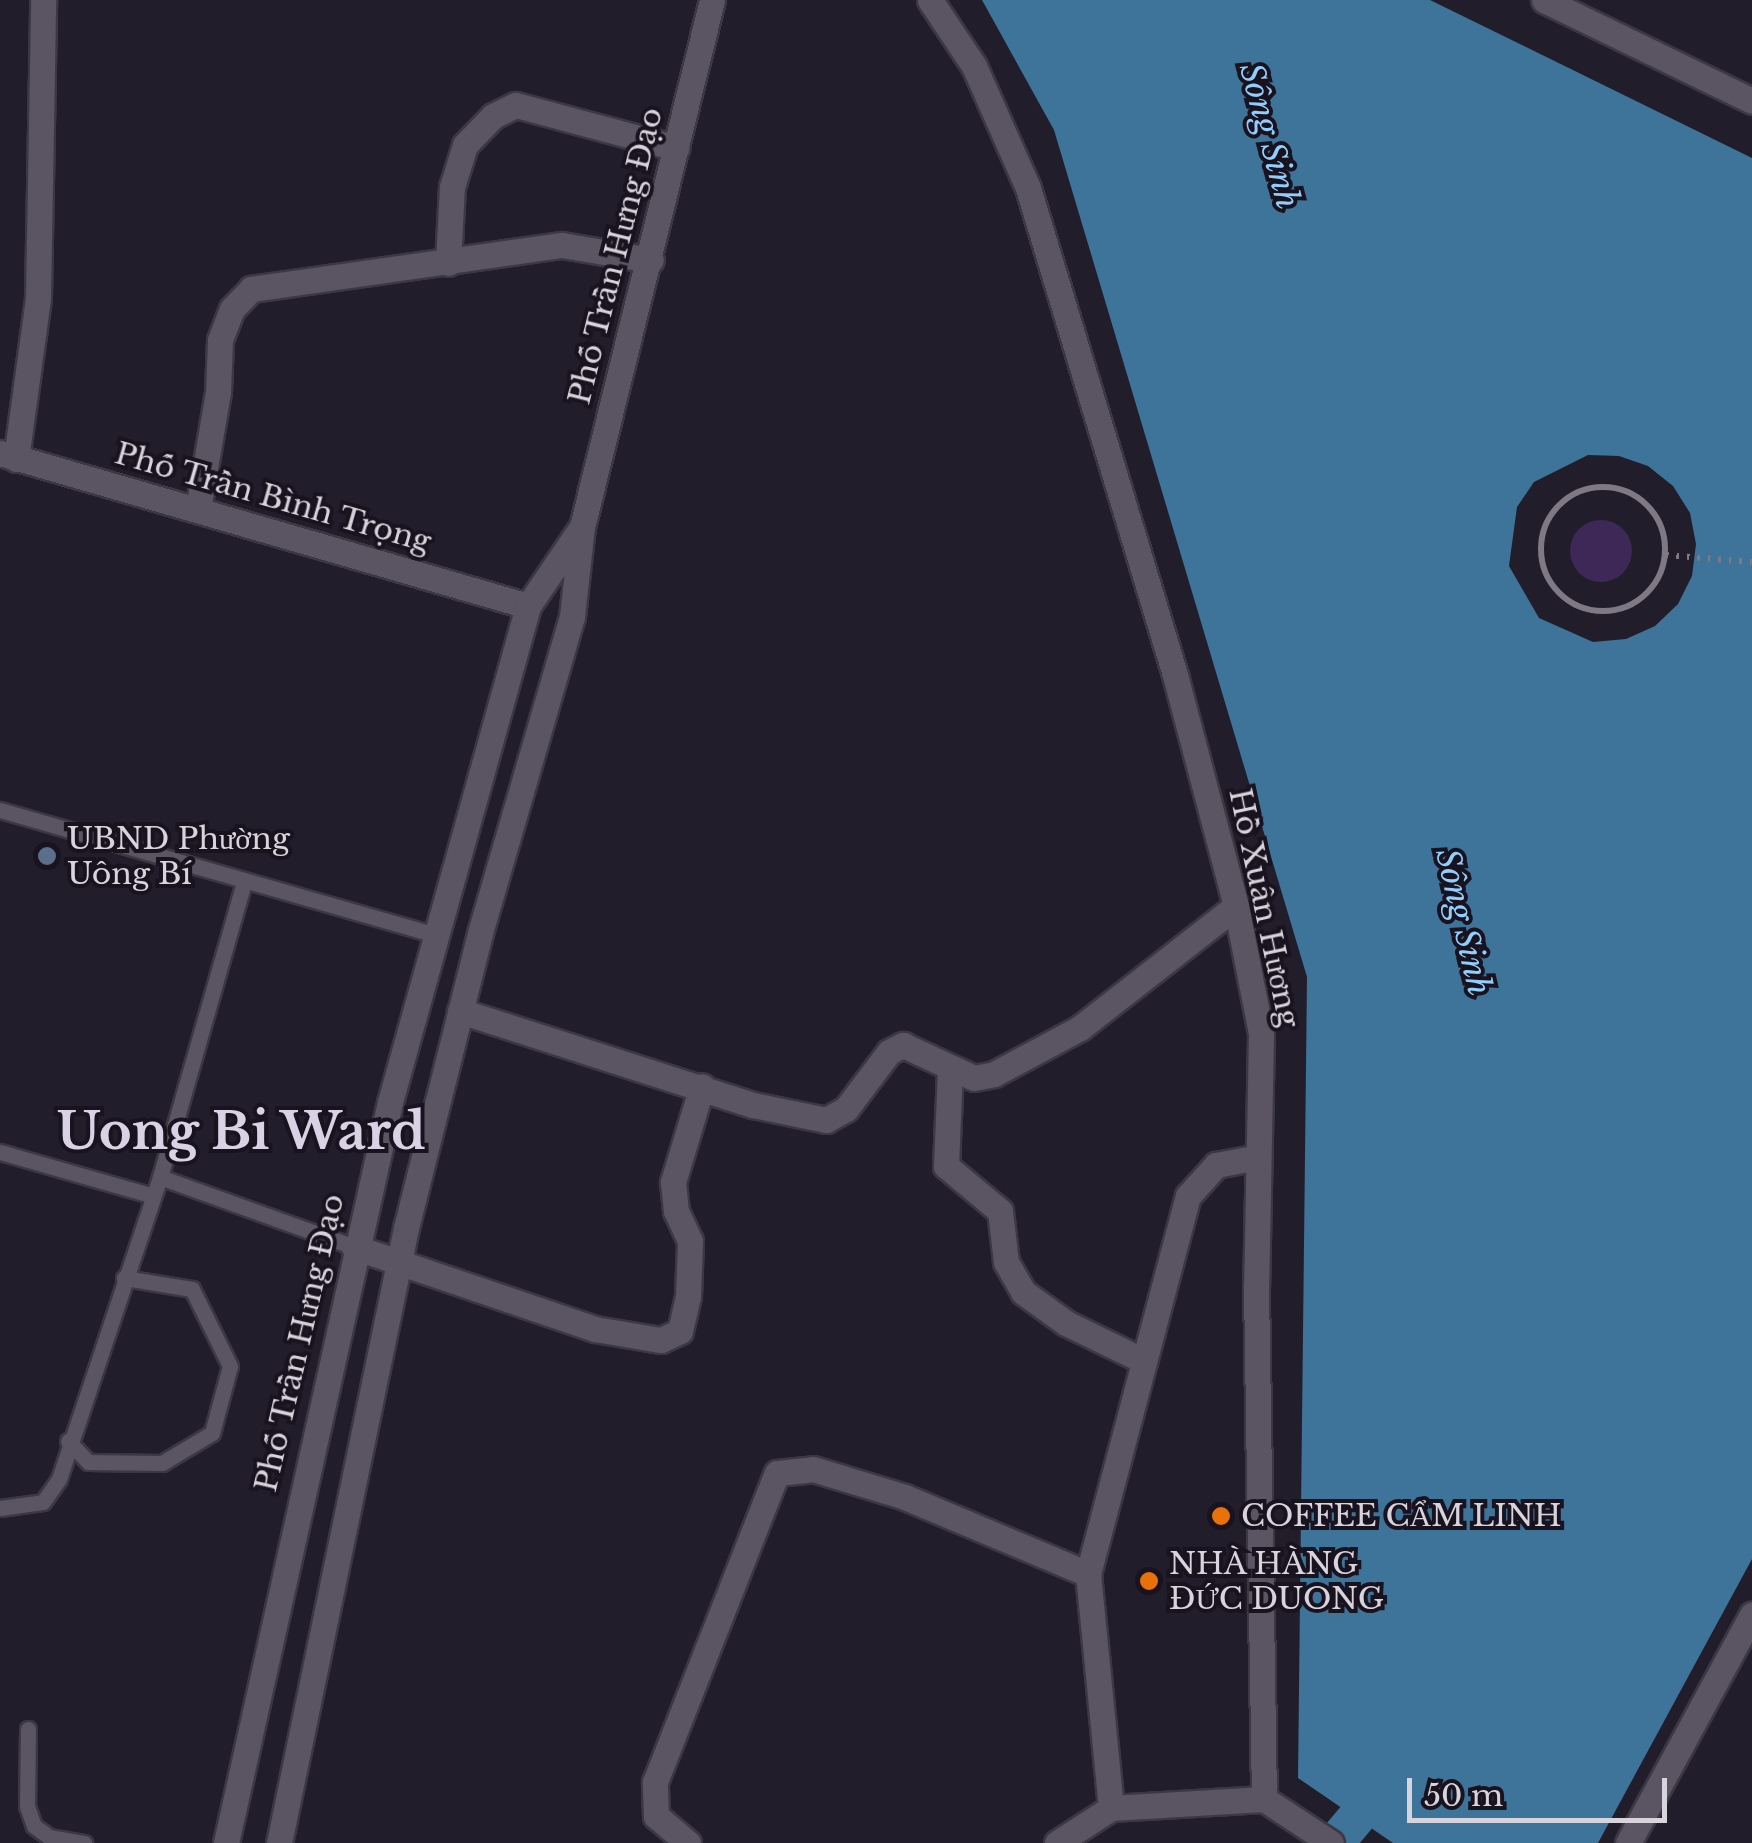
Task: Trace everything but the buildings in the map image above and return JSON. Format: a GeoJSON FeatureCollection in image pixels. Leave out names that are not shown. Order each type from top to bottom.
{"type":"FeatureCollection","features":[{"type":"Feature","properties":{"kind":"street"},"geometry":{"type":"LineString","coordinates":[[8,456],[38,298],[43,0]]}},
{"type":"Feature","properties":{"kind":"street","name":"Phố Trần Hưng Đạo"},"geometry":{"type":"LineString","coordinates":[[280,1843],[398,1262],[460,1011],[572,618],[582,527],[651,260],[712,0]]}},
{"type":"Feature","properties":{"kind":"street","name":"Hồ Xuân Hương"},"geometry":{"type":"LineString","coordinates":[[930,0],[974,66],[1028,188],[1103,425],[1236,906],[1261,1034],[1258,1157],[1264,1799]]}},
{"type":"Feature","properties":{"kind":"street"},"geometry":{"type":"LineString","coordinates":[[1544,0],[1752,101]]}},
{"type":"Feature","properties":{"kind":"street"},"geometry":{"type":"LineString","coordinates":[[448,263],[452,187],[465,145],[493,116],[516,105],[676,148]]}},
{"type":"Feature","properties":{"kind":"street"},"geometry":{"type":"LineString","coordinates":[[198,509],[218,392],[220,340],[232,309],[251,289],[332,272],[448,263],[562,244],[651,260]]}},
{"type":"Feature","properties":{"kind":"street","name":"Phố Trần Bình Trọng"},"geometry":{"type":"LineString","coordinates":[[8,456],[528,606]]}},
{"type":"Feature","properties":{"kind":"street","name":"Phố Trần Hưng Đạo"},"geometry":{"type":"LineString","coordinates":[[226,1843],[354,1247],[436,936],[528,606],[582,527]]}},
{"type":"Feature","properties":{"kind":"street"},"geometry":{"type":"LineString","coordinates":[[460,1011],[826,1120],[846,1109],[890,1052],[902,1046],[925,1051],[950,1070],[974,1078],[994,1074],[1080,1028],[1236,906]]}},
{"type":"Feature","properties":{"kind":"street"},"geometry":{"type":"LineString","coordinates":[[950,1070],[946,1166],[1000,1211],[1006,1262],[1024,1292],[1066,1323],[1144,1361]]}},
{"type":"Feature","properties":{"kind":"street"},"geometry":{"type":"LineString","coordinates":[[354,1247],[595,1329],[661,1340],[680,1331],[690,1242],[676,1211],[673,1182],[702,1086]]}},
{"type":"Feature","properties":{"kind":"street"},"geometry":{"type":"LineString","coordinates":[[1112,1808],[1088,1574],[1188,1196],[1216,1165],[1258,1157]]}},
{"type":"Feature","properties":{"kind":"street"},"geometry":{"type":"LineString","coordinates":[[688,1843],[656,1816],[654,1782],[777,1473],[813,1469],[905,1497],[1088,1574]]}},
{"type":"Feature","properties":{"kind":"street"},"geometry":{"type":"LineString","coordinates":[[1628,1843],[1752,1616]]}},
{"type":"Feature","properties":{"kind":"street"},"geometry":{"type":"LineString","coordinates":[[1057,1843],[1112,1808],[1264,1799],[1322,1837]]}},
{"type":"Feature","properties":{"kind":"lane"},"geometry":{"type":"LineString","coordinates":[[0,810],[244,884],[436,936]]}},
{"type":"Feature","properties":{"kind":"lane"},"geometry":{"type":"LineString","coordinates":[[0,1508],[43,1502],[59,1479],[68,1441],[160,1176],[244,884]]}},
{"type":"Feature","properties":{"kind":"lane"},"geometry":{"type":"LineString","coordinates":[[0,1152],[153,1196]]}},
{"type":"Feature","properties":{"kind":"lane"},"geometry":{"type":"LineString","coordinates":[[160,1176],[354,1247]]}},
{"type":"Feature","properties":{"kind":"lane"},"geometry":{"type":"LineString","coordinates":[[68,1441],[88,1462],[162,1464],[212,1433],[230,1366],[192,1289],[124,1278]]}},
{"type":"Feature","properties":{"kind":"lane"},"geometry":{"type":"LineString","coordinates":[[28,1729],[27,1806],[34,1826],[49,1836],[84,1843]]}},
{"type":"Feature","properties":{"kind":"path"},"geometry":{"type":"LineString","coordinates":[[1601,486],[1622,490],[1656,514],[1666,554],[1661,574],[1642,598],[1615,611],[1595,611],[1559,594],[1541,558],[1541,538],[1562,502],[1601,486]]}},
{"type":"Feature","properties":{"kind":"path"},"geometry":{"type":"LineString","coordinates":[[1666,554],[1752,562]]}},
{"type":"Feature","properties":{"kind":"water"},"geometry":{"type":"Polygon","coordinates":[[[982,0],[1430,0],[1752,158],[1752,1559],[1598,1843],[1393,1843],[1298,1778],[1307,977],[1054,130],[982,0]],[[1588,455],[1534,482],[1517,507],[1509,566],[1539,618],[1593,642],[1626,639],[1655,626],[1678,604],[1692,576],[1696,544],[1690,513],[1673,486],[1648,466],[1619,456],[1588,455]]]}},
{"type":"Feature","properties":{"kind":"waterway","name":"Sông Sinh"},"geometry":{"type":"LineString","coordinates":[[1335,1843],[1356,1818]]}},
{"type":"Feature","properties":{"kind":"place","name":"UBND Phường Uông Bí"},"geometry":{"type":"Point","coordinates":[47,856]}},
{"type":"Feature","properties":{"kind":"place","name":"COFFEE CẨM LINH"},"geometry":{"type":"Point","coordinates":[1221,1516]}},
{"type":"Feature","properties":{"kind":"place","name":"NHÀ HÀNG ĐỨC DUONG"},"geometry":{"type":"Point","coordinates":[1149,1581]}},
{"type":"Feature","properties":{"kind":"district","name":"Uong Bi Ward"},"geometry":{"type":"Point","coordinates":[241,1132]}}]}
